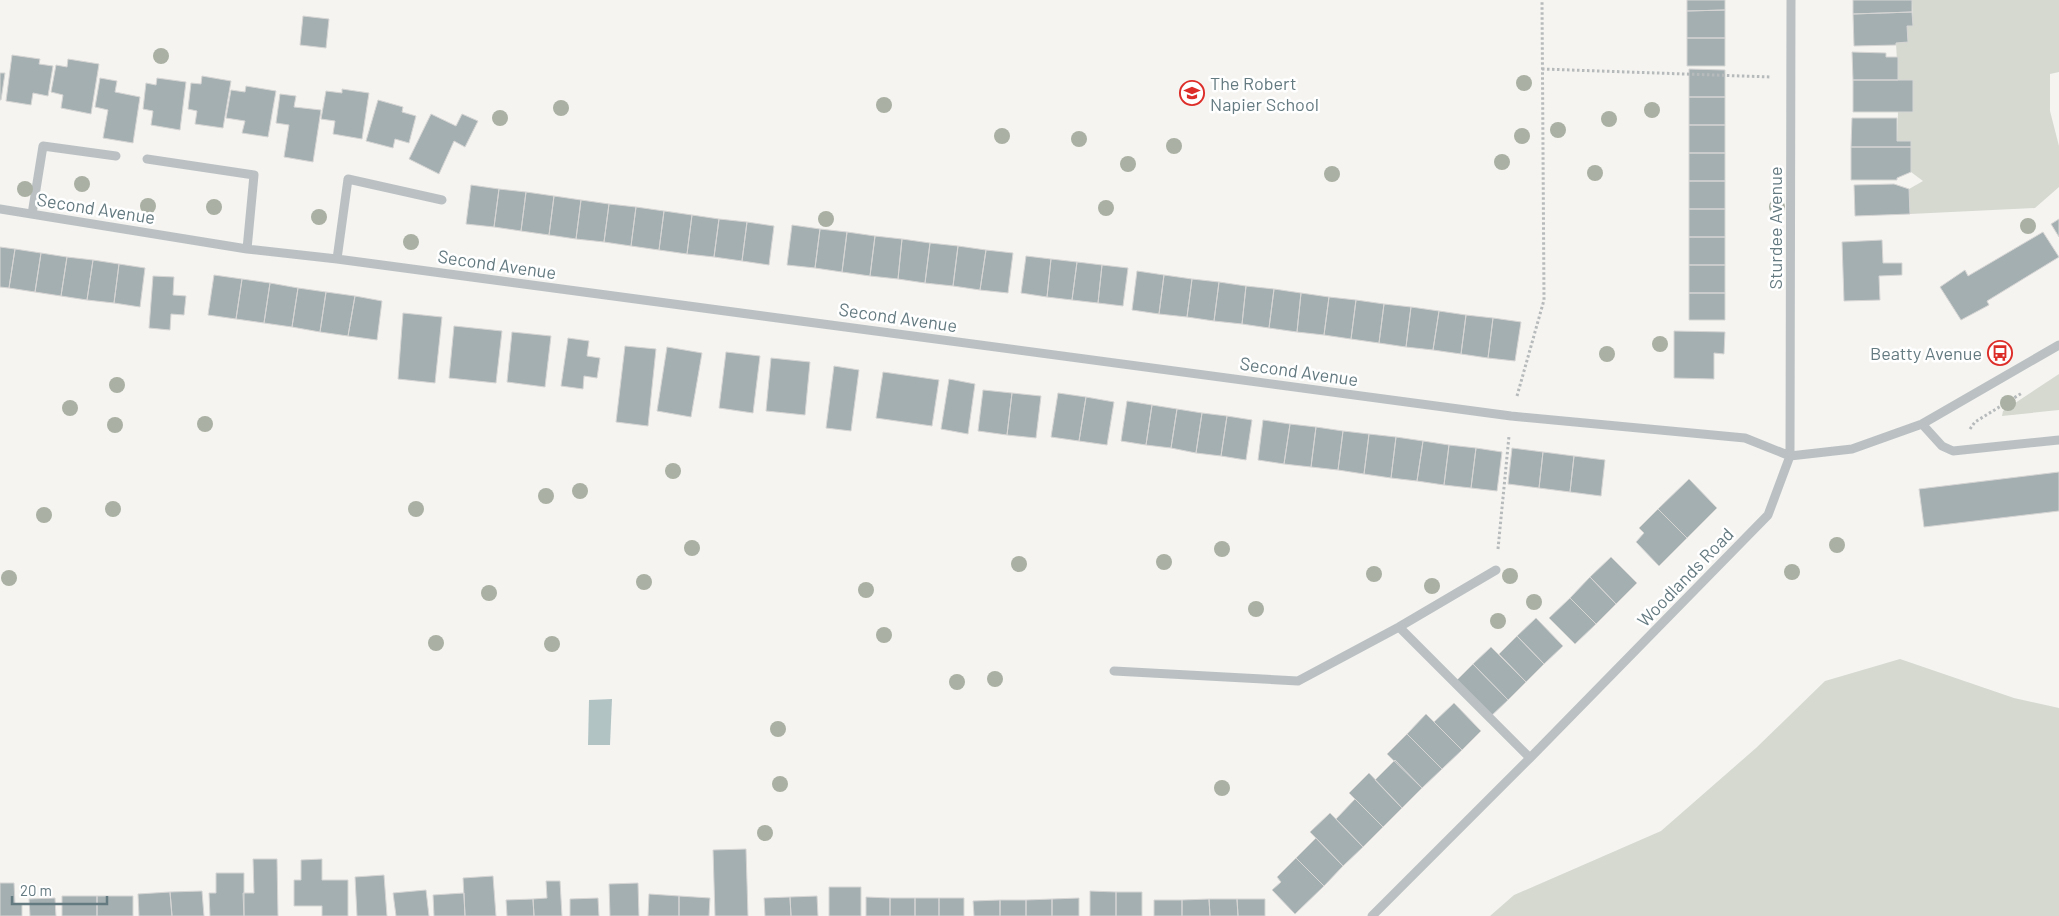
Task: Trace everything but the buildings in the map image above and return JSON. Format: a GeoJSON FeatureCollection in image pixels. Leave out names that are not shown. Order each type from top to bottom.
{"type":"FeatureCollection","features":[{"type":"Feature","properties":{"kind":"street","name":"Sturdee Avenue"},"geometry":{"type":"LineString","coordinates":[[1790,456],[1791,0]]}},
{"type":"Feature","properties":{"kind":"street"},"geometry":{"type":"LineString","coordinates":[[32,214],[43,146],[116,156]]}},
{"type":"Feature","properties":{"kind":"street"},"geometry":{"type":"LineString","coordinates":[[147,159],[254,175],[247,248]]}},
{"type":"Feature","properties":{"kind":"street"},"geometry":{"type":"LineString","coordinates":[[337,259],[348,179],[442,200]]}},
{"type":"Feature","properties":{"kind":"street","name":"Second Avenue"},"geometry":{"type":"LineString","coordinates":[[0,209],[247,248],[1511,416],[1746,438],[1790,456]]}},
{"type":"Feature","properties":{"kind":"street"},"geometry":{"type":"LineString","coordinates":[[1790,456],[1852,449],[1922,424],[2059,344]]}},
{"type":"Feature","properties":{"kind":"street"},"geometry":{"type":"LineString","coordinates":[[1922,424],[1942,446],[1952,451],[2059,440]]}},
{"type":"Feature","properties":{"kind":"street","name":"Woodlands Road"},"geometry":{"type":"LineString","coordinates":[[1372,916],[1768,515],[1790,456]]}},
{"type":"Feature","properties":{"kind":"street"},"geometry":{"type":"LineString","coordinates":[[1114,671],[1298,680],[1398,627],[1496,570]]}},
{"type":"Feature","properties":{"kind":"street"},"geometry":{"type":"LineString","coordinates":[[1398,627],[1530,758]]}},
{"type":"Feature","properties":{"kind":"path"},"geometry":{"type":"LineString","coordinates":[[1496,570],[1511,416],[1544,300],[1542,0]]}},
{"type":"Feature","properties":{"kind":"path"},"geometry":{"type":"LineString","coordinates":[[1542,69],[1791,77]]}},
{"type":"Feature","properties":{"kind":"path"},"geometry":{"type":"LineString","coordinates":[[1952,451],[1975,422],[2026,391]]}},
{"type":"Feature","properties":{"kind":"shaded area"},"geometry":{"type":"Polygon","coordinates":[[[1912,0],[2059,0],[2059,72],[2050,74],[2050,111],[2059,146],[2059,187],[2035,208],[1910,214],[1909,189],[1923,181],[1911,172],[1911,141],[1897,141],[1898,112],[1913,112],[1912,80],[1898,80],[1896,43],[1908,42],[1907,26],[1913,25],[1912,0]]]}},
{"type":"Feature","properties":{"kind":"shaded area"},"geometry":{"type":"Polygon","coordinates":[[[2059,374],[2059,410],[2002,416],[2003,411],[2059,374]]]}},
{"type":"Feature","properties":{"kind":"shaded area"},"geometry":{"type":"Polygon","coordinates":[[[1900,659],[2014,698],[2059,708],[2059,916],[1490,916],[1514,895],[1661,831],[1756,748],[1825,681],[1900,659]]]}},
{"type":"Feature","properties":{"kind":"shaded area"},"geometry":{"type":"Polygon","coordinates":[[[612,699],[610,745],[588,745],[589,700],[612,699]]]}},
{"type":"Feature","properties":{"kind":"place","name":"The Robert Napier School"},"geometry":{"type":"Point","coordinates":[1192,93]}},
{"type":"Feature","properties":{"kind":"place","name":"Beatty Avenue"},"geometry":{"type":"Point","coordinates":[2000,353]}}]}
